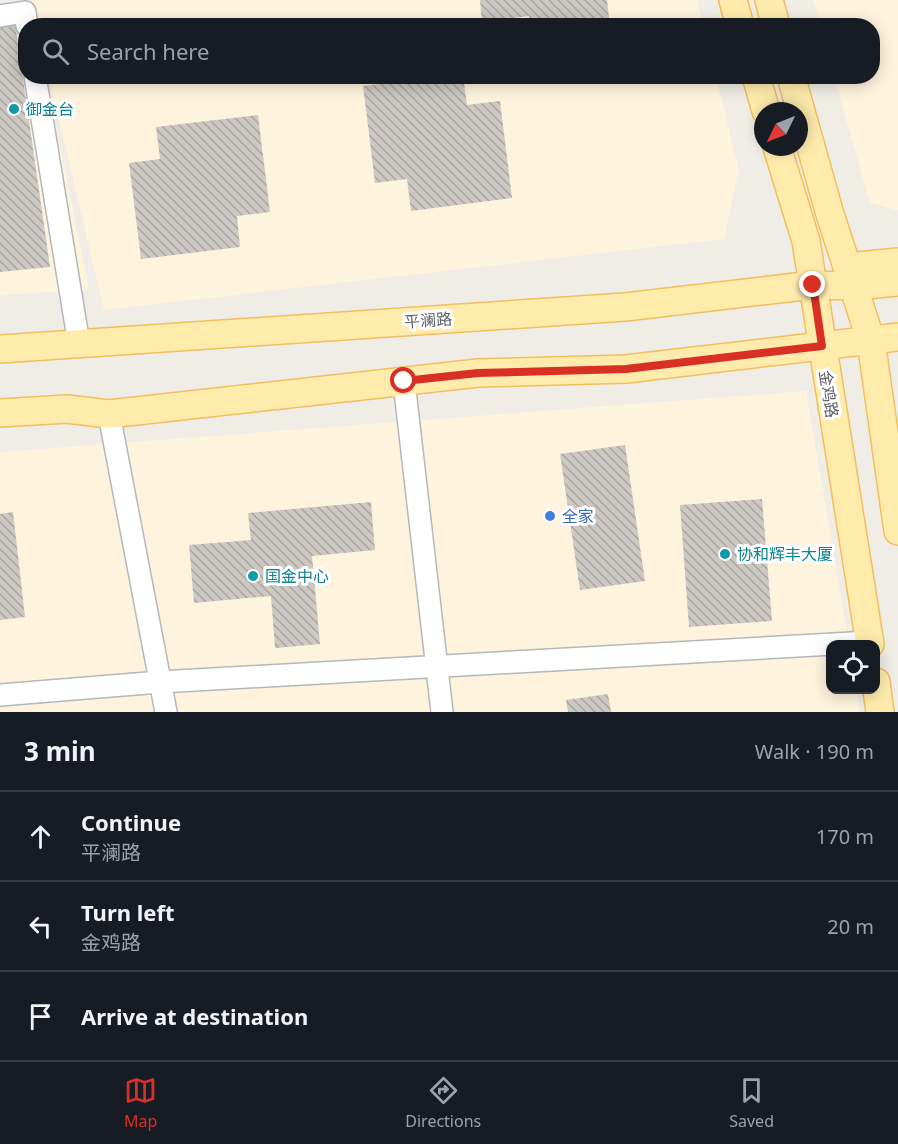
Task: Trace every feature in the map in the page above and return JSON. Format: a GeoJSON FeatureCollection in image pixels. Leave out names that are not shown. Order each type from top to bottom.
{"type":"FeatureCollection","features":[{"type":"Feature","properties":{"kind":"main road"},"geometry":{"type":"LineString","coordinates":[[733,0],[738,18]]}},
{"type":"Feature","properties":{"kind":"main road"},"geometry":{"type":"LineString","coordinates":[[769,0],[774,18]]}},
{"type":"Feature","properties":{"kind":"main road"},"geometry":{"type":"LineString","coordinates":[[758,84],[763,102]]}},
{"type":"Feature","properties":{"kind":"main road"},"geometry":{"type":"LineString","coordinates":[[793,84],[871,341],[898,531]]}},
{"type":"Feature","properties":{"kind":"main road","name":"金鸡路"},"geometry":{"type":"LineString","coordinates":[[780,156],[806,241],[870,640]]}},
{"type":"Feature","properties":{"kind":"main road"},"geometry":{"type":"LineString","coordinates":[[851,277],[898,262]]}},
{"type":"Feature","properties":{"kind":"main road"},"geometry":{"type":"LineString","coordinates":[[851,277],[898,282]]}},
{"type":"Feature","properties":{"kind":"main road","name":"平澜路"},"geometry":{"type":"LineString","coordinates":[[0,349],[625,307],[813,285],[851,277]]}},
{"type":"Feature","properties":{"kind":"main road"},"geometry":{"type":"LineString","coordinates":[[0,413],[67,409],[109,414],[478,373],[626,369],[898,337]]}},
{"type":"Feature","properties":{"kind":"main road"},"geometry":{"type":"LineString","coordinates":[[878,694],[880,712]]}},
{"type":"Feature","properties":{"kind":"street"},"geometry":{"type":"LineString","coordinates":[[0,16],[25,12],[26,18]]}},
{"type":"Feature","properties":{"kind":"street"},"geometry":{"type":"LineString","coordinates":[[36,84],[79,344]]}},
{"type":"Feature","properties":{"kind":"street"},"geometry":{"type":"LineString","coordinates":[[404,381],[442,712]]}},
{"type":"Feature","properties":{"kind":"street"},"geometry":{"type":"LineString","coordinates":[[109,414],[166,712]]}},
{"type":"Feature","properties":{"kind":"street"},"geometry":{"type":"LineString","coordinates":[[0,695],[160,682],[826,645]]}},
{"type":"Feature","properties":{"kind":"shaded area"},"geometry":{"type":"Polygon","coordinates":[[[32,0],[697,0],[701,18],[36,18],[34,9],[30,18],[18,18],[18,84],[47,84],[89,290],[0,295],[0,7],[32,3],[32,0]]]}},
{"type":"Feature","properties":{"kind":"shaded area"},"geometry":{"type":"Polygon","coordinates":[[[813,0],[898,0],[898,210],[870,203],[836,84],[880,84],[880,18],[818,18],[813,0]]]}},
{"type":"Feature","properties":{"kind":"shaded area"},"geometry":{"type":"Polygon","coordinates":[[[51,84],[718,84],[739,170],[724,239],[104,310],[51,84]]]}},
{"type":"Feature","properties":{"kind":"shaded area"},"geometry":{"type":"Polygon","coordinates":[[[806,391],[848,640],[826,640],[826,694],[858,694],[860,712],[0,712],[0,452],[806,391]]]}},
{"type":"Feature","properties":{"kind":"building"},"geometry":{"type":"Polygon","coordinates":[[[480,0],[607,0],[609,18],[529,18],[529,16],[482,18],[480,0]]]}},
{"type":"Feature","properties":{"kind":"building","name":"御金台"},"geometry":{"type":"Polygon","coordinates":[[[15,23],[18,44],[18,84],[24,84],[50,267],[0,272],[0,25],[15,23]]]}},
{"type":"Feature","properties":{"kind":"building"},"geometry":{"type":"Polygon","coordinates":[[[464,84],[467,105],[500,101],[512,198],[411,211],[407,179],[375,183],[363,86],[464,84]]]}},
{"type":"Feature","properties":{"kind":"building"},"geometry":{"type":"Polygon","coordinates":[[[258,115],[270,212],[237,216],[240,247],[141,259],[129,163],[160,159],[156,127],[258,115]]]}},
{"type":"Feature","properties":{"kind":"building"},"geometry":{"type":"Polygon","coordinates":[[[625,445],[645,581],[580,590],[560,454],[625,445]]]}},
{"type":"Feature","properties":{"kind":"building","name":"协和辉丰大厦"},"geometry":{"type":"Polygon","coordinates":[[[762,499],[772,621],[689,627],[680,505],[762,499]]]}},
{"type":"Feature","properties":{"kind":"building","name":"国金中心"},"geometry":{"type":"Polygon","coordinates":[[[371,502],[375,550],[312,556],[320,644],[275,648],[271,596],[194,603],[189,545],[251,540],[248,513],[371,502]]]}},
{"type":"Feature","properties":{"kind":"building"},"geometry":{"type":"Polygon","coordinates":[[[13,512],[25,617],[0,620],[0,514],[13,512]]]}},
{"type":"Feature","properties":{"kind":"building"},"geometry":{"type":"Polygon","coordinates":[[[608,694],[611,712],[568,712],[566,700],[608,694]]]}},
{"type":"Feature","properties":{"kind":"place","name":"御金台"},"geometry":{"type":"Point","coordinates":[14,109]}},
{"type":"Feature","properties":{"kind":"place","name":"全家"},"geometry":{"type":"Point","coordinates":[550,516]}},
{"type":"Feature","properties":{"kind":"place","name":"协和辉丰大厦"},"geometry":{"type":"Point","coordinates":[725,554]}},
{"type":"Feature","properties":{"kind":"place","name":"国金中心"},"geometry":{"type":"Point","coordinates":[253,576]}},
{"type":"Feature","properties":{"kind":"route"},"geometry":{"type":"LineString","coordinates":[[404,381],[478,373],[626,369],[822,346],[813,285]]}}]}
